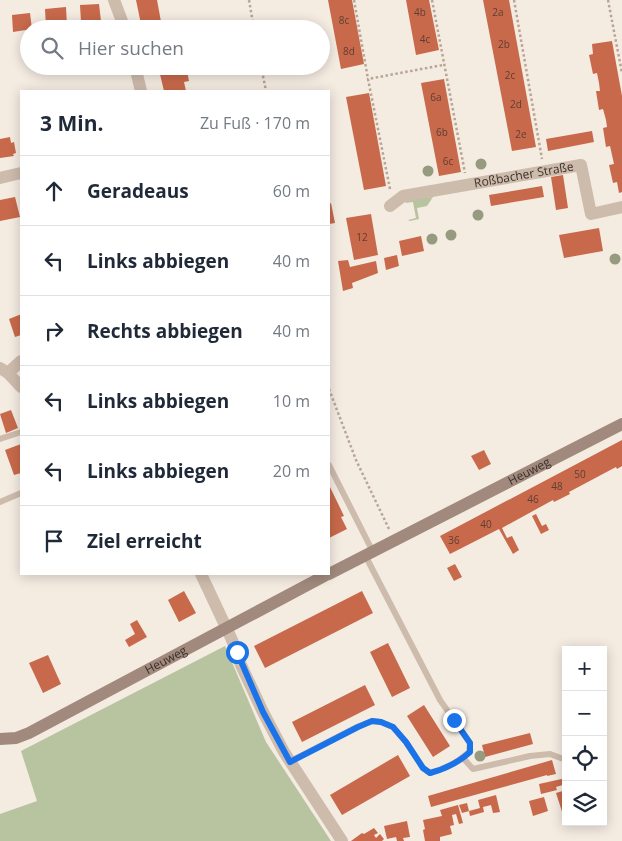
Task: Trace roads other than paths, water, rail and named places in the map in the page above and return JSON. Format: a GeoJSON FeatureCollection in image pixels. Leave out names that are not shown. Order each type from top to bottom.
{"type":"FeatureCollection","features":[{"type":"Feature","properties":{"kind":"street"},"geometry":{"type":"LineString","coordinates":[[114,0],[122,20]]}},
{"type":"Feature","properties":{"kind":"street"},"geometry":{"type":"LineString","coordinates":[[137,75],[141,90]]}},
{"type":"Feature","properties":{"kind":"street","name":"Roßbacher Straße"},"geometry":{"type":"LineString","coordinates":[[391,205],[403,196],[581,165],[591,214],[622,207]]}},
{"type":"Feature","properties":{"kind":"street"},"geometry":{"type":"LineString","coordinates":[[0,178],[20,173]]}},
{"type":"Feature","properties":{"kind":"street"},"geometry":{"type":"LineString","coordinates":[[20,362],[4,371],[20,386]]}},
{"type":"Feature","properties":{"kind":"street","name":"Heuweg"},"geometry":{"type":"LineString","coordinates":[[330,573],[622,424]]}},
{"type":"Feature","properties":{"kind":"street"},"geometry":{"type":"LineString","coordinates":[[201,575],[263,712],[290,762],[342,841]]}},
{"type":"Feature","properties":{"kind":"street","name":"Heuweg"},"geometry":{"type":"LineString","coordinates":[[0,739],[16,738],[29,733],[327,575]]}},
{"type":"Feature","properties":{"kind":"lane"},"geometry":{"type":"LineString","coordinates":[[0,439],[20,432]]}},
{"type":"Feature","properties":{"kind":"lane"},"geometry":{"type":"LineString","coordinates":[[290,762],[372,721],[381,722],[393,727],[406,742],[423,768],[430,773],[442,770],[470,752],[470,743],[440,700],[330,466]]}},
{"type":"Feature","properties":{"kind":"lane"},"geometry":{"type":"LineString","coordinates":[[0,502],[20,493]]}},
{"type":"Feature","properties":{"kind":"lane"},"geometry":{"type":"LineString","coordinates":[[463,758],[473,769],[530,756],[550,754],[562,758]]}}]}
